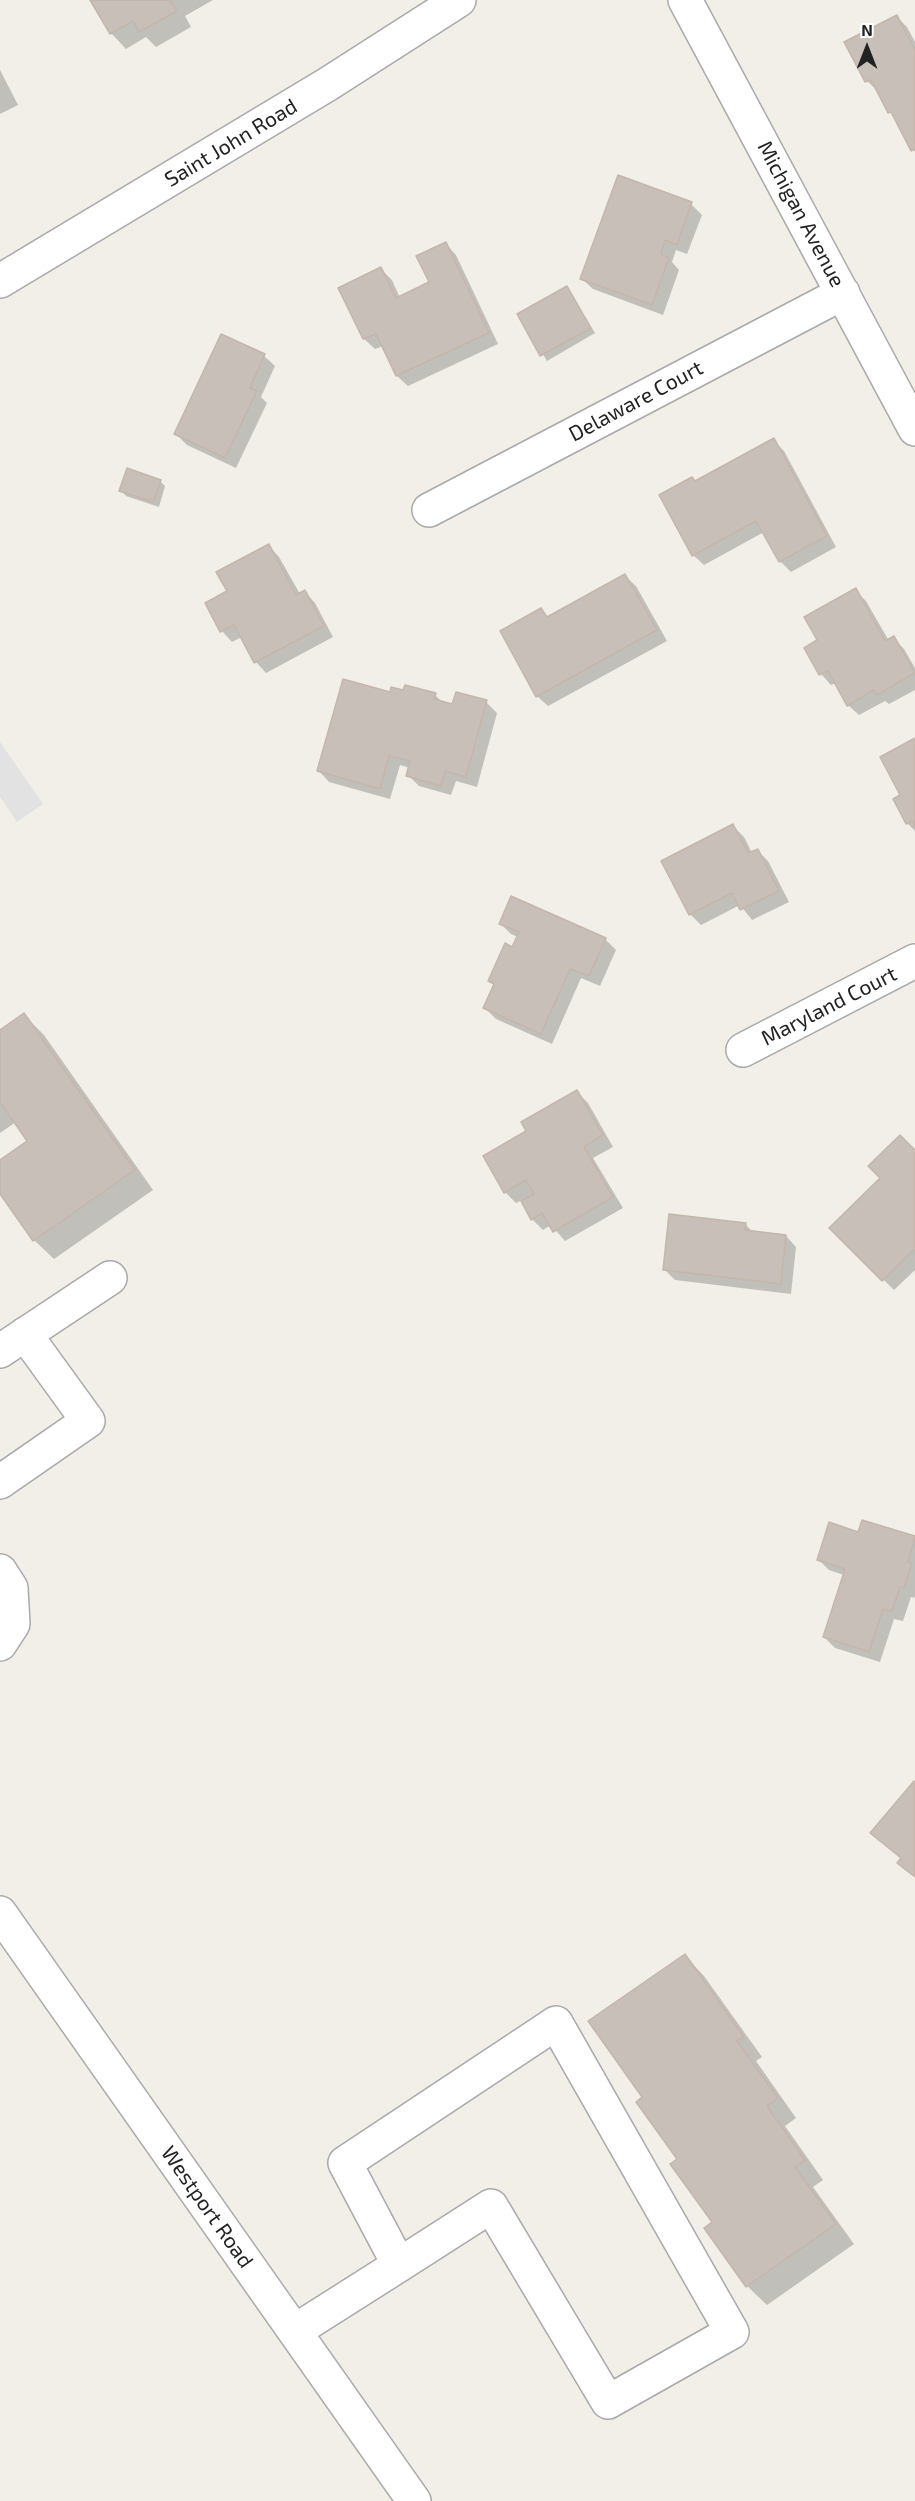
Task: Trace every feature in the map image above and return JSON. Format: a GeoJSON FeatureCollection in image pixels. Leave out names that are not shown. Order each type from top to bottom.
{"type":"FeatureCollection","features":[{"type":"Feature","properties":{"kind":"street","name":"Saint John Road"},"geometry":{"type":"LineString","coordinates":[[0,281],[328,84],[459,0]]}},
{"type":"Feature","properties":{"kind":"street","name":"Michigan Avenue"},"geometry":{"type":"LineString","coordinates":[[685,0],[915,429]]}},
{"type":"Feature","properties":{"kind":"street","name":"Delaware Court"},"geometry":{"type":"LineString","coordinates":[[429,510],[843,293]]}},
{"type":"Feature","properties":{"kind":"street","name":"Maryland Court"},"geometry":{"type":"LineString","coordinates":[[743,1050],[915,961]]}},
{"type":"Feature","properties":{"kind":"street"},"geometry":{"type":"LineString","coordinates":[[0,1482],[88,1420],[12,1342],[110,1278]]}},
{"type":"Feature","properties":{"kind":"street"},"geometry":{"type":"LineString","coordinates":[[0,1571],[11,1588],[13,1624],[0,1644]]}},
{"type":"Feature","properties":{"kind":"street","name":"Westport Road"},"geometry":{"type":"LineString","coordinates":[[0,1913],[414,2501]]}},
{"type":"Feature","properties":{"kind":"street"},"geometry":{"type":"LineString","coordinates":[[295,2331],[399,2265],[491,2206],[608,2402],[732,2332],[556,2023],[345,2163],[399,2265]]}},
{"type":"Feature","properties":{"kind":"shaded area"},"geometry":{"type":"Polygon","coordinates":[[[0,742],[43,804],[17,822],[0,797],[0,742]]]}},
{"type":"Feature","properties":{"kind":"building"},"geometry":{"type":"Polygon","coordinates":[[[90,0],[170,0],[177,11],[139,32],[133,21],[110,34],[90,0]]]}},
{"type":"Feature","properties":{"kind":"building"},"geometry":{"type":"Polygon","coordinates":[[[897,15],[915,50],[915,149],[911,151],[891,112],[888,113],[871,80],[865,82],[844,42],[897,15]]]}},
{"type":"Feature","properties":{"kind":"building"},"geometry":{"type":"Polygon","coordinates":[[[618,175],[692,202],[677,245],[665,240],[661,254],[669,258],[652,305],[580,279],[618,175]]]}},
{"type":"Feature","properties":{"kind":"building"},"geometry":{"type":"Polygon","coordinates":[[[446,242],[489,333],[396,376],[376,334],[363,339],[338,288],[381,267],[396,298],[429,282],[416,256],[446,242]]]}},
{"type":"Feature","properties":{"kind":"building"},"geometry":{"type":"Polygon","coordinates":[[[567,286],[591,328],[540,356],[517,314],[567,286]]]}},
{"type":"Feature","properties":{"kind":"building"},"geometry":{"type":"Polygon","coordinates":[[[221,334],[265,354],[250,388],[257,391],[225,458],[174,434],[221,334]]]}},
{"type":"Feature","properties":{"kind":"building"},"geometry":{"type":"Polygon","coordinates":[[[774,438],[827,536],[779,562],[756,521],[692,556],[659,495],[692,477],[695,481],[774,438]]]}},
{"type":"Feature","properties":{"kind":"building"},"geometry":{"type":"Polygon","coordinates":[[[127,468],[161,480],[153,502],[119,491],[127,468]]]}},
{"type":"Feature","properties":{"kind":"building"},"geometry":{"type":"Polygon","coordinates":[[[269,544],[296,595],[305,590],[324,626],[254,663],[234,625],[220,632],[205,603],[227,591],[216,572],[269,544]]]}},
{"type":"Feature","properties":{"kind":"building"},"geometry":{"type":"Polygon","coordinates":[[[625,574],[657,630],[536,697],[500,631],[541,608],[547,617],[625,574]]]}},
{"type":"Feature","properties":{"kind":"building"},"geometry":{"type":"Polygon","coordinates":[[[856,588],[885,641],[894,636],[915,673],[877,695],[874,690],[847,706],[828,671],[819,675],[804,648],[817,640],[804,617],[856,588]]]}},
{"type":"Feature","properties":{"kind":"building"},"geometry":{"type":"Polygon","coordinates":[[[343,679],[390,692],[391,687],[403,690],[405,685],[436,693],[434,699],[452,704],[456,692],[487,700],[466,777],[445,771],[441,786],[406,776],[410,761],[389,756],[380,789],[317,771],[343,679]]]}},
{"type":"Feature","properties":{"kind":"building"},"geometry":{"type":"Polygon","coordinates":[[[915,738],[915,825],[913,821],[906,824],[893,799],[900,795],[880,757],[915,738]]]}},
{"type":"Feature","properties":{"kind":"building"},"geometry":{"type":"Polygon","coordinates":[[[733,824],[748,853],[758,849],[779,891],[740,910],[732,893],[689,915],[661,861],[733,824]]]}},
{"type":"Feature","properties":{"kind":"building"},"geometry":{"type":"Polygon","coordinates":[[[511,896],[606,938],[589,976],[570,969],[541,1034],[483,1008],[494,984],[488,981],[505,943],[512,947],[519,932],[499,924],[511,896]]]}},
{"type":"Feature","properties":{"kind":"building"},"geometry":{"type":"Polygon","coordinates":[[[24,1013],[135,1170],[33,1241],[0,1194],[0,1160],[27,1141],[0,1102],[0,1030],[24,1013]]]}},
{"type":"Feature","properties":{"kind":"building"},"geometry":{"type":"Polygon","coordinates":[[[577,1090],[603,1135],[584,1147],[613,1197],[553,1232],[542,1213],[531,1220],[521,1201],[534,1194],[526,1180],[504,1193],[483,1156],[526,1131],[521,1122],[577,1090]]]}},
{"type":"Feature","properties":{"kind":"building"},"geometry":{"type":"Polygon","coordinates":[[[900,1135],[915,1150],[915,1249],[882,1281],[829,1228],[880,1178],[868,1166],[900,1135]]]}},
{"type":"Feature","properties":{"kind":"building"},"geometry":{"type":"Polygon","coordinates":[[[669,1214],[746,1223],[745,1230],[786,1235],[781,1284],[663,1270],[669,1214]]]}},
{"type":"Feature","properties":{"kind":"building"},"geometry":{"type":"Polygon","coordinates":[[[862,1520],[915,1536],[908,1562],[912,1563],[904,1588],[900,1587],[892,1611],[883,1609],[869,1652],[823,1637],[845,1569],[817,1560],[829,1522],[858,1532],[862,1520]]]}},
{"type":"Feature","properties":{"kind":"building"},"geometry":{"type":"Polygon","coordinates":[[[914,1781],[915,1877],[897,1863],[901,1858],[870,1833],[914,1781]]]}},
{"type":"Feature","properties":{"kind":"building"},"geometry":{"type":"Polygon","coordinates":[[[685,1954],[744,2037],[737,2041],[778,2098],[767,2106],[805,2160],[795,2167],[836,2224],[746,2287],[704,2228],[712,2222],[670,2164],[677,2159],[636,2102],[642,2097],[588,2021],[685,1954]]]}}]}
